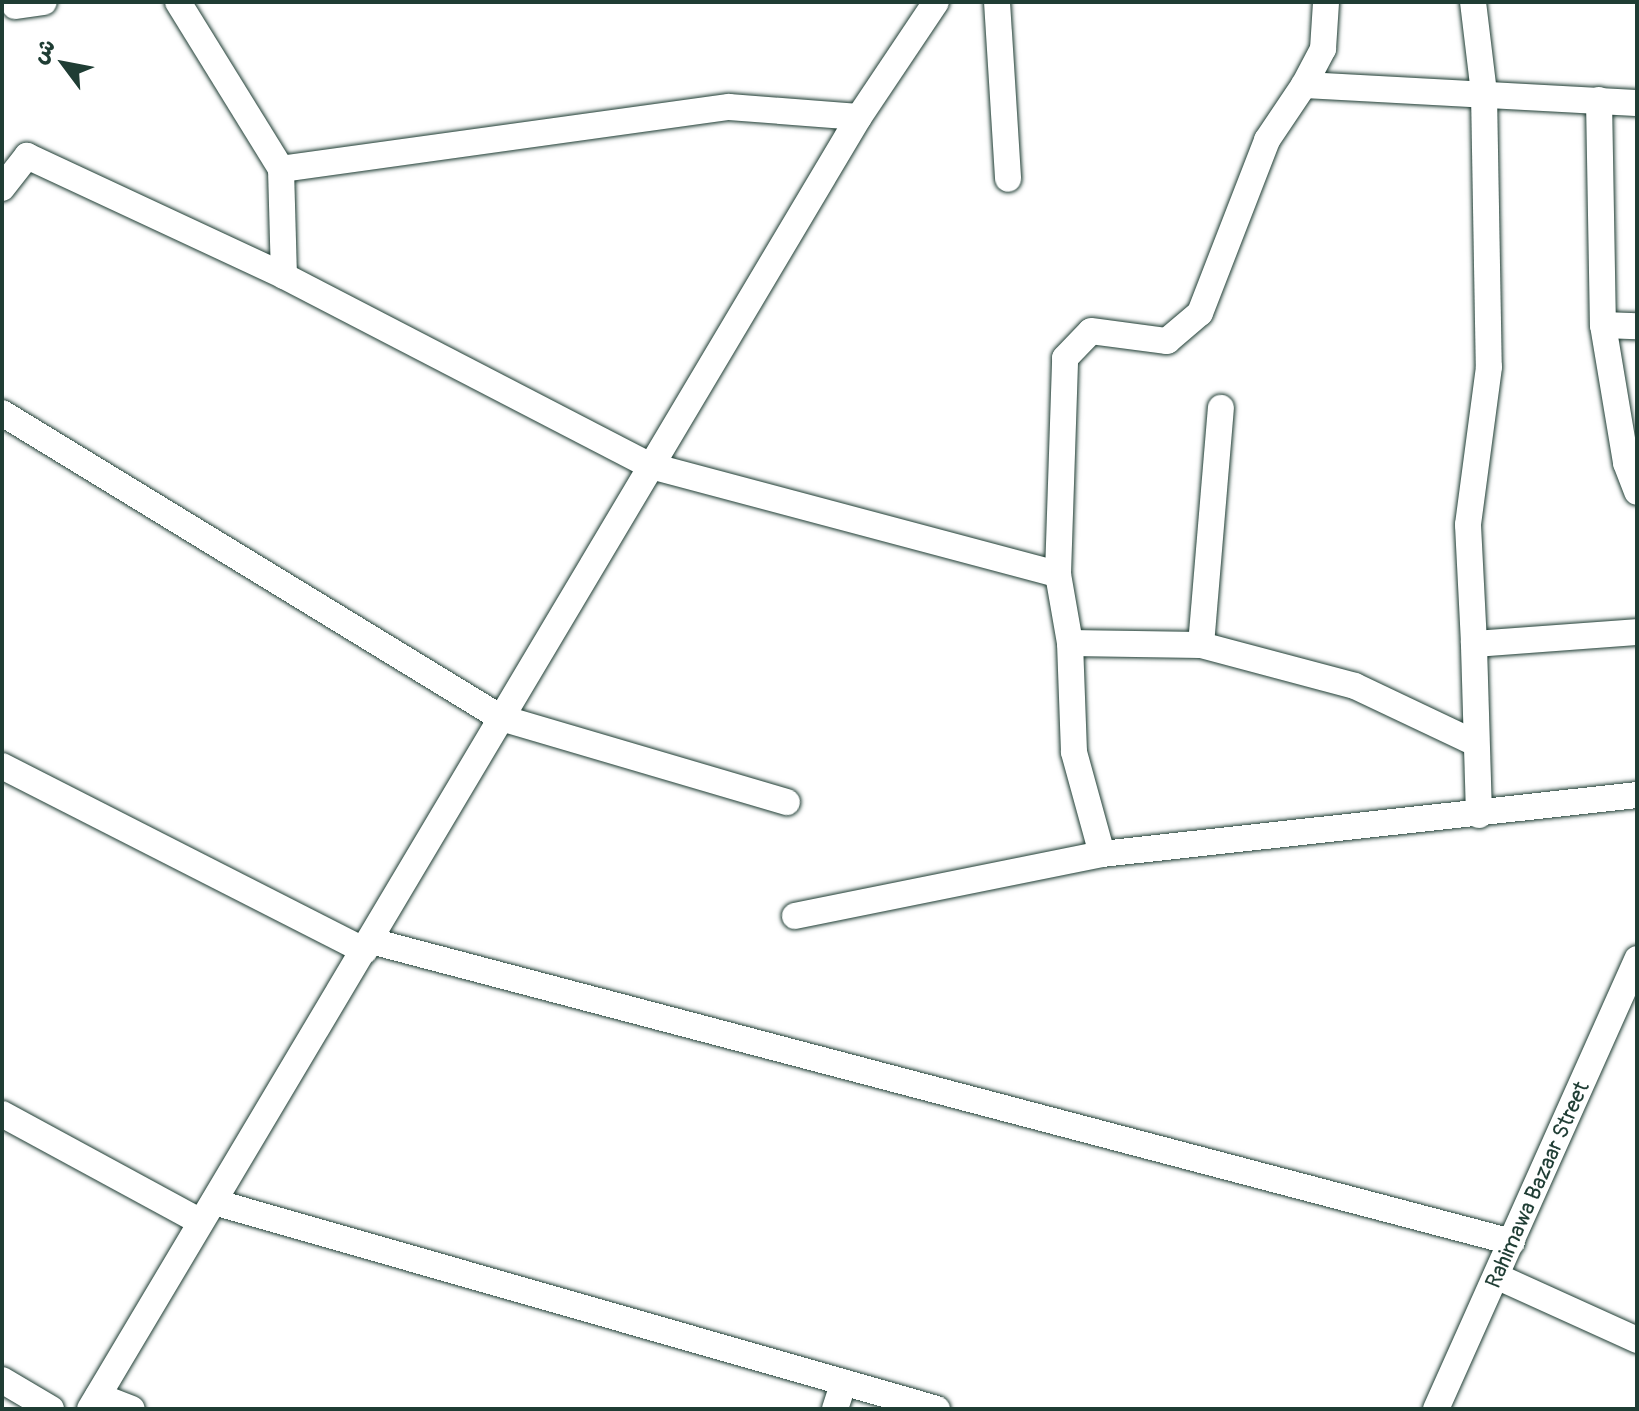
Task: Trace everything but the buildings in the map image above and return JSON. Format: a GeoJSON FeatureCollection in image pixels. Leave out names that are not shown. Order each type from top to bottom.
{"type":"FeatureCollection","features":[{"type":"Feature","properties":{"kind":"street"},"geometry":{"type":"LineString","coordinates":[[15,6],[44,2]]}},
{"type":"Feature","properties":{"kind":"street"},"geometry":{"type":"LineString","coordinates":[[178,2],[281,169],[284,276]]}},
{"type":"Feature","properties":{"kind":"street"},"geometry":{"type":"LineString","coordinates":[[132,1409],[94,1402],[859,117],[936,2]]}},
{"type":"Feature","properties":{"kind":"street"},"geometry":{"type":"LineString","coordinates":[[997,2],[1008,179]]}},
{"type":"Feature","properties":{"kind":"street"},"geometry":{"type":"LineString","coordinates":[[1102,854],[1074,752],[1070,643],[1058,574],[1065,358],[1091,331],[1167,341],[1200,313],[1267,140],[1304,85],[1323,49],[1326,2]]}},
{"type":"Feature","properties":{"kind":"street"},"geometry":{"type":"LineString","coordinates":[[1473,2],[1484,93],[1489,367],[1468,525],[1479,815]]}},
{"type":"Feature","properties":{"kind":"street"},"geometry":{"type":"LineString","coordinates":[[1304,85],[1637,103]]}},
{"type":"Feature","properties":{"kind":"street"},"geometry":{"type":"LineString","coordinates":[[1599,100],[1603,325],[1626,463],[1637,492]]}},
{"type":"Feature","properties":{"kind":"street"},"geometry":{"type":"LineString","coordinates":[[281,169],[729,107],[859,117]]}},
{"type":"Feature","properties":{"kind":"street"},"geometry":{"type":"LineString","coordinates":[[2,188],[27,156],[284,276],[651,466],[1058,574]]}},
{"type":"Feature","properties":{"kind":"street"},"geometry":{"type":"LineString","coordinates":[[1603,325],[1637,326]]}},
{"type":"Feature","properties":{"kind":"street"},"geometry":{"type":"LineString","coordinates":[[1201,645],[1221,408]]}},
{"type":"Feature","properties":{"kind":"street"},"geometry":{"type":"LineString","coordinates":[[2,413],[501,718],[787,802]]}},
{"type":"Feature","properties":{"kind":"street"},"geometry":{"type":"LineString","coordinates":[[1474,644],[1637,632]]}},
{"type":"Feature","properties":{"kind":"street"},"geometry":{"type":"LineString","coordinates":[[1070,643],[1201,645],[1355,686],[1475,743]]}},
{"type":"Feature","properties":{"kind":"street"},"geometry":{"type":"LineString","coordinates":[[2,766],[368,946],[1512,1242]]}},
{"type":"Feature","properties":{"kind":"street"},"geometry":{"type":"LineString","coordinates":[[795,916],[1102,854],[1479,815],[1637,795]]}},
{"type":"Feature","properties":{"kind":"street","name":"Rahimawa Bazaar Street"},"geometry":{"type":"LineString","coordinates":[[1436,1409],[1632,988],[1637,959]]}},
{"type":"Feature","properties":{"kind":"street"},"geometry":{"type":"LineString","coordinates":[[2,1114],[207,1212],[937,1409]]}},
{"type":"Feature","properties":{"kind":"street"},"geometry":{"type":"LineString","coordinates":[[1496,1276],[1637,1340]]}},
{"type":"Feature","properties":{"kind":"street"},"geometry":{"type":"LineString","coordinates":[[2,1380],[51,1409]]}},
{"type":"Feature","properties":{"kind":"street"},"geometry":{"type":"LineString","coordinates":[[835,1409],[844,1382]]}}]}
